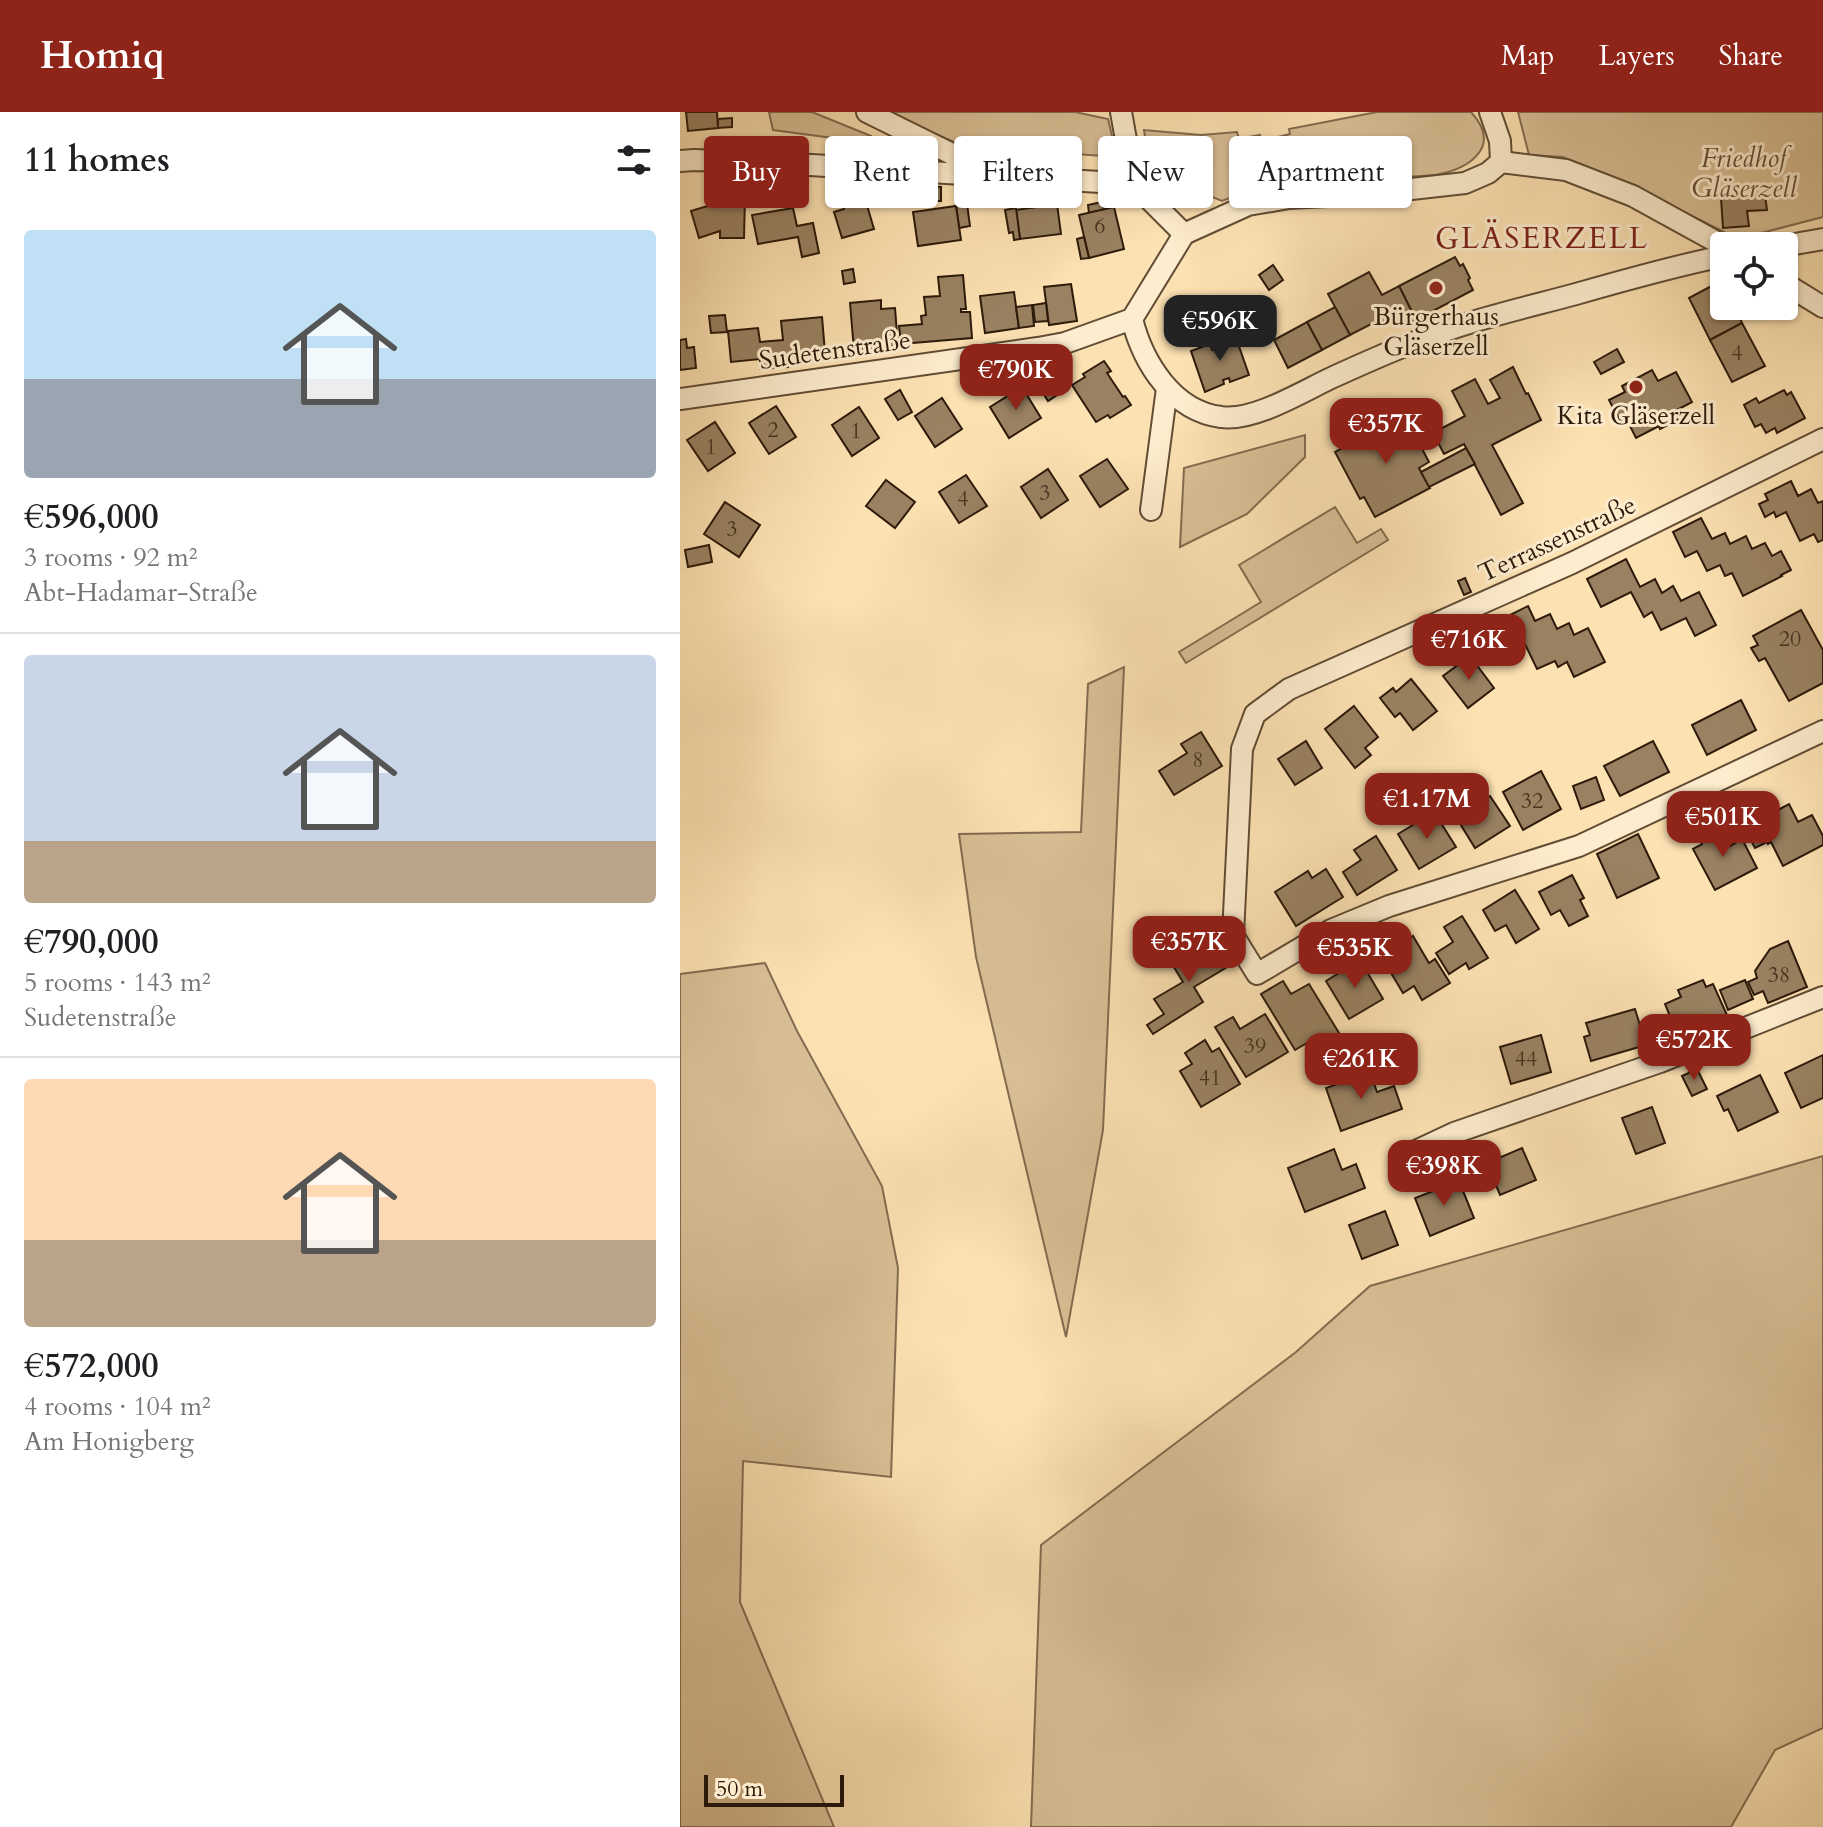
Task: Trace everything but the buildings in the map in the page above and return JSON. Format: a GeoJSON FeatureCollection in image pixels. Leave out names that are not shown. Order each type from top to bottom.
{"type":"FeatureCollection","features":[{"type":"Feature","properties":{"kind":"street"},"geometry":{"type":"LineString","coordinates":[[867,112],[954,155]]}},
{"type":"Feature","properties":{"kind":"street"},"geometry":{"type":"LineString","coordinates":[[1121,112],[1127,136]]}},
{"type":"Feature","properties":{"kind":"street"},"geometry":{"type":"LineString","coordinates":[[1490,112],[1500,141],[1501,162]]}},
{"type":"Feature","properties":{"kind":"street"},"geometry":{"type":"LineString","coordinates":[[680,161],[760,162],[954,173]]}},
{"type":"Feature","properties":{"kind":"street"},"geometry":{"type":"LineString","coordinates":[[1710,238],[1633,196],[1566,170],[1501,162],[1488,173],[1465,183],[1367,194],[1289,198],[1248,205],[1184,234],[1132,319],[1142,350],[1153,369],[1167,388],[1184,403],[1202,413],[1223,418],[1245,417],[1428,337],[1642,275],[1710,259]]}},
{"type":"Feature","properties":{"kind":"street"},"geometry":{"type":"LineString","coordinates":[[1158,208],[1184,234]]}},
{"type":"Feature","properties":{"kind":"street"},"geometry":{"type":"LineString","coordinates":[[1798,243],[1823,239]]}},
{"type":"Feature","properties":{"kind":"street"},"geometry":{"type":"LineString","coordinates":[[1798,292],[1823,307]]}},
{"type":"Feature","properties":{"kind":"street","name":"Sudetenstraße"},"geometry":{"type":"LineString","coordinates":[[680,399],[1038,348],[1065,343],[1132,319]]}},
{"type":"Feature","properties":{"kind":"street"},"geometry":{"type":"LineString","coordinates":[[1151,510],[1167,388]]}},
{"type":"Feature","properties":{"kind":"street","name":"Terrassenstraße"},"geometry":{"type":"LineString","coordinates":[[1823,439],[1572,563],[1289,689],[1255,714],[1242,749],[1233,935],[1257,974],[1331,930],[1389,906],[1579,846],[1823,731]]}},
{"type":"Feature","properties":{"kind":"street"},"geometry":{"type":"LineString","coordinates":[[1405,1156],[1454,1133],[1660,1062],[1823,997]]}},
{"type":"Feature","properties":{"kind":"green space"},"geometry":{"type":"Polygon","coordinates":[[[769,112],[812,112],[871,136],[825,137],[773,130],[769,112]]]}},
{"type":"Feature","properties":{"kind":"green space"},"geometry":{"type":"Polygon","coordinates":[[[886,112],[1075,112],[1108,119],[1112,136],[1098,136],[1098,156],[1082,154],[1082,136],[954,136],[954,142],[886,112]]]}},
{"type":"Feature","properties":{"kind":"green space"},"geometry":{"type":"Polygon","coordinates":[[[1377,112],[1471,112],[1484,136],[1483,146],[1470,162],[1448,172],[1412,177],[1412,136],[1282,136],[1290,134],[1289,129],[1377,112]]]}},
{"type":"Feature","properties":{"kind":"green space","name":"Friedhof Gläserzell"},"geometry":{"type":"Polygon","coordinates":[[[1518,112],[1823,112],[1823,217],[1765,232],[1724,232],[1563,157],[1529,155],[1518,112]]]}},
{"type":"Feature","properties":{"kind":"green space"},"geometry":{"type":"Polygon","coordinates":[[[1144,130],[1201,135],[1237,132],[1238,136],[1229,136],[1229,198],[1222,201],[1213,197],[1213,136],[1145,136],[1144,130]]]}},
{"type":"Feature","properties":{"kind":"green space"},"geometry":{"type":"Polygon","coordinates":[[[1305,435],[1305,457],[1247,514],[1180,547],[1184,468],[1305,435]]]}},
{"type":"Feature","properties":{"kind":"green space"},"geometry":{"type":"Polygon","coordinates":[[[1335,507],[1357,543],[1381,529],[1388,540],[1186,663],[1179,652],[1261,602],[1239,565],[1335,507]]]}},
{"type":"Feature","properties":{"kind":"green space"},"geometry":{"type":"Polygon","coordinates":[[[1124,667],[1103,1130],[1066,1337],[976,957],[959,834],[1081,832],[1088,684],[1124,667]]]}},
{"type":"Feature","properties":{"kind":"green space"},"geometry":{"type":"Polygon","coordinates":[[[765,963],[797,1031],[882,1186],[898,1268],[891,1477],[743,1461],[740,1602],[834,1827],[680,1827],[680,974],[765,963]]]}},
{"type":"Feature","properties":{"kind":"green space"},"geometry":{"type":"Polygon","coordinates":[[[1823,1156],[1823,1728],[1775,1750],[1731,1827],[1031,1827],[1041,1545],[1296,1352],[1370,1286],[1823,1156]]]}},
{"type":"Feature","properties":{"kind":"place","name":"Bürgerhaus Gläserzell"},"geometry":{"type":"Point","coordinates":[1436,288]}},
{"type":"Feature","properties":{"kind":"place","name":"Kita Gläserzell"},"geometry":{"type":"Point","coordinates":[1636,387]}},
{"type":"Feature","properties":{"kind":"district","name":"GLÄSERZELL"},"geometry":{"type":"Point","coordinates":[1542,238]}}]}
